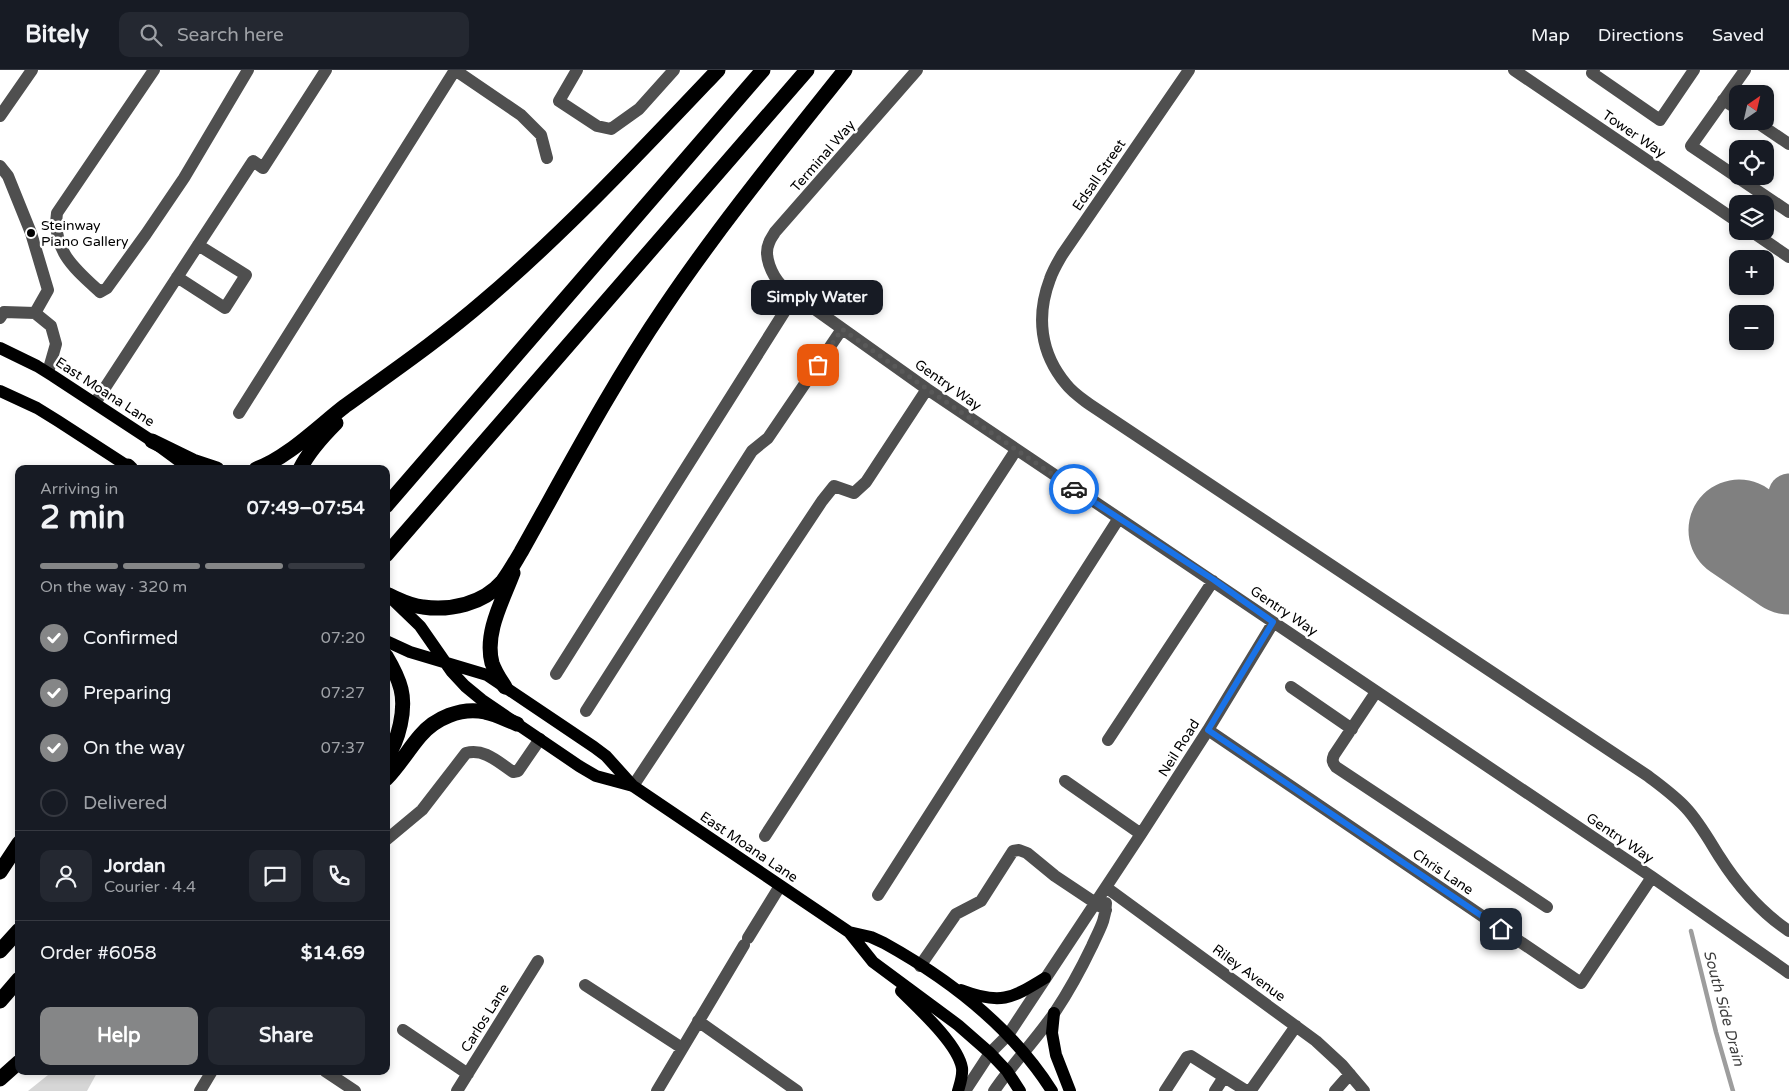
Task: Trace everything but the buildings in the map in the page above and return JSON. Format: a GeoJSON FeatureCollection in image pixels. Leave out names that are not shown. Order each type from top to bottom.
{"type":"FeatureCollection","features":[{"type":"Feature","properties":{"kind":"highway"},"geometry":{"type":"LineString","coordinates":[[265,465],[274,461],[433,343],[484,301],[584,211],[718,70]]}},
{"type":"Feature","properties":{"kind":"highway"},"geometry":{"type":"LineString","coordinates":[[390,501],[763,70]]}},
{"type":"Feature","properties":{"kind":"highway"},"geometry":{"type":"LineString","coordinates":[[391,550],[807,70]]}},
{"type":"Feature","properties":{"kind":"highway"},"geometry":{"type":"LineString","coordinates":[[390,596],[406,603],[422,607],[453,607],[486,595],[501,583],[521,552],[611,393],[663,309],[768,166],[845,70]]}},
{"type":"Feature","properties":{"kind":"highway"},"geometry":{"type":"LineString","coordinates":[[302,465],[318,441],[366,391]]}},
{"type":"Feature","properties":{"kind":"highway"},"geometry":{"type":"LineString","coordinates":[[152,441],[205,465]]}},
{"type":"Feature","properties":{"kind":"highway"},"geometry":{"type":"LineString","coordinates":[[505,687],[492,661],[491,635],[521,552]]}},
{"type":"Feature","properties":{"kind":"highway"},"geometry":{"type":"LineString","coordinates":[[390,664],[398,679],[402,702],[401,719],[396,739],[390,750]]}},
{"type":"Feature","properties":{"kind":"highway"},"geometry":{"type":"LineString","coordinates":[[390,774],[420,735],[432,724],[446,716],[458,712],[484,712],[517,724]]}},
{"type":"Feature","properties":{"kind":"highway"},"geometry":{"type":"LineString","coordinates":[[0,872],[15,849]]}},
{"type":"Feature","properties":{"kind":"highway"},"geometry":{"type":"LineString","coordinates":[[0,951],[15,934]]}},
{"type":"Feature","properties":{"kind":"highway"},"geometry":{"type":"LineString","coordinates":[[0,1001],[15,984]]}},
{"type":"Feature","properties":{"kind":"highway"},"geometry":{"type":"LineString","coordinates":[[0,1079],[15,1066]]}},
{"type":"Feature","properties":{"kind":"main road","name":"East Moana Lane"},"geometry":{"type":"LineString","coordinates":[[0,348],[48,372],[152,441],[185,465]]}},
{"type":"Feature","properties":{"kind":"main road"},"geometry":{"type":"LineString","coordinates":[[0,354],[14,354]]}},
{"type":"Feature","properties":{"kind":"main road"},"geometry":{"type":"LineString","coordinates":[[0,391],[58,420],[126,465]]}},
{"type":"Feature","properties":{"kind":"main road","name":"East Moana Lane"},"geometry":{"type":"LineString","coordinates":[[390,598],[420,626],[465,686],[579,766],[596,776],[633,786]]}},
{"type":"Feature","properties":{"kind":"main road","name":"East Moana Lane"},"geometry":{"type":"LineString","coordinates":[[390,644],[410,652],[487,675],[606,756],[633,786],[849,932],[873,962],[958,1025],[999,1062],[1020,1091]]}},
{"type":"Feature","properties":{"kind":"main road","name":"East Moana Lane"},"geometry":{"type":"LineString","coordinates":[[849,932],[871,937],[897,950],[986,1013],[1024,1052],[1052,1091]]}},
{"type":"Feature","properties":{"kind":"main road"},"geometry":{"type":"LineString","coordinates":[[873,962],[924,1014],[952,1047],[962,1066],[958,1091]]}},
{"type":"Feature","properties":{"kind":"main road"},"geometry":{"type":"LineString","coordinates":[[950,986],[991,999],[1002,999],[1024,991],[1045,978]]}},
{"type":"Feature","properties":{"kind":"main road"},"geometry":{"type":"LineString","coordinates":[[1054,1013],[1052,1033],[1056,1055],[1070,1091]]}},
{"type":"Feature","properties":{"kind":"street"},"geometry":{"type":"LineString","coordinates":[[0,116],[32,70]]}},
{"type":"Feature","properties":{"kind":"street"},"geometry":{"type":"LineString","coordinates":[[154,70],[57,214],[56,225],[61,250],[100,292],[107,288],[184,178],[248,70]]}},
{"type":"Feature","properties":{"kind":"street"},"geometry":{"type":"LineString","coordinates":[[95,403],[253,161],[263,168],[326,70]]}},
{"type":"Feature","properties":{"kind":"street"},"geometry":{"type":"LineString","coordinates":[[238,413],[455,70],[522,115],[541,136],[547,158]]}},
{"type":"Feature","properties":{"kind":"street"},"geometry":{"type":"LineString","coordinates":[[577,70],[559,101],[597,126],[611,129],[639,109],[674,70]]}},
{"type":"Feature","properties":{"kind":"street","name":"Terminal Way"},"geometry":{"type":"LineString","coordinates":[[769,267],[767,245],[775,232],[917,70]]}},
{"type":"Feature","properties":{"kind":"street","name":"Edsall Street"},"geometry":{"type":"LineString","coordinates":[[1189,70],[1062,255],[1050,279],[1041,316],[1044,341],[1053,366],[1066,385],[1089,404],[1648,776],[1687,809],[1748,897],[1762,911],[1789,931]]}},
{"type":"Feature","properties":{"kind":"street","name":"Tower Way"},"geometry":{"type":"LineString","coordinates":[[1514,70],[1729,216]]}},
{"type":"Feature","properties":{"kind":"street"},"geometry":{"type":"LineString","coordinates":[[1594,70],[1592,73],[1660,120],[1691,71]]}},
{"type":"Feature","properties":{"kind":"street"},"geometry":{"type":"LineString","coordinates":[[1745,70],[1691,146],[1787,206]]}},
{"type":"Feature","properties":{"kind":"street"},"geometry":{"type":"LineString","coordinates":[[1724,100],[1729,104]]}},
{"type":"Feature","properties":{"kind":"street"},"geometry":{"type":"LineString","coordinates":[[1768,130],[1789,144]]}},
{"type":"Feature","properties":{"kind":"street"},"geometry":{"type":"LineString","coordinates":[[0,166],[8,176],[31,233],[48,290],[35,313]]}},
{"type":"Feature","properties":{"kind":"street"},"geometry":{"type":"LineString","coordinates":[[1764,240],[1789,257]]}},
{"type":"Feature","properties":{"kind":"street"},"geometry":{"type":"LineString","coordinates":[[177,277],[225,308],[246,276],[198,245]]}},
{"type":"Feature","properties":{"kind":"street","name":"Gentry Way"},"geometry":{"type":"LineString","coordinates":[[769,267],[774,278],[795,295],[927,389],[1214,580],[1376,692],[1652,877],[1789,973]]}},
{"type":"Feature","properties":{"kind":"street"},"geometry":{"type":"LineString","coordinates":[[556,674],[795,295]]}},
{"type":"Feature","properties":{"kind":"street"},"geometry":{"type":"LineString","coordinates":[[0,318],[4,312],[35,313],[51,326],[56,344],[48,372]]}},
{"type":"Feature","properties":{"kind":"street"},"geometry":{"type":"LineString","coordinates":[[586,711],[752,451],[768,438],[842,329]]}},
{"type":"Feature","properties":{"kind":"street"},"geometry":{"type":"LineString","coordinates":[[633,786],[822,501],[834,486],[854,493],[866,482],[927,389]]}},
{"type":"Feature","properties":{"kind":"street"},"geometry":{"type":"LineString","coordinates":[[765,836],[1016,450]]}},
{"type":"Feature","properties":{"kind":"street"},"geometry":{"type":"LineString","coordinates":[[878,895],[1119,518]]}},
{"type":"Feature","properties":{"kind":"street"},"geometry":{"type":"LineString","coordinates":[[1108,740],[1214,580]]}},
{"type":"Feature","properties":{"kind":"street","name":"Neil Road"},"geometry":{"type":"LineString","coordinates":[[994,1091],[999,1062],[1008,1034],[1045,978],[1101,907],[1107,888],[1208,730],[1273,622]]}},
{"type":"Feature","properties":{"kind":"street"},"geometry":{"type":"LineString","coordinates":[[1291,687],[1352,729]]}},
{"type":"Feature","properties":{"kind":"street"},"geometry":{"type":"LineString","coordinates":[[1376,692],[1332,760],[1336,767],[1547,907]]}},
{"type":"Feature","properties":{"kind":"street","name":"Chris Lane"},"geometry":{"type":"LineString","coordinates":[[1208,730],[1581,983],[1652,877]]}},
{"type":"Feature","properties":{"kind":"street"},"geometry":{"type":"LineString","coordinates":[[390,837],[422,810],[466,753],[482,752],[513,772],[518,771],[540,740]]}},
{"type":"Feature","properties":{"kind":"street"},"geometry":{"type":"LineString","coordinates":[[1065,781],[1141,834]]}},
{"type":"Feature","properties":{"kind":"street"},"geometry":{"type":"LineString","coordinates":[[920,966],[956,914],[981,901],[1013,851],[1019,850],[1027,853],[1055,876],[1101,907]]}},
{"type":"Feature","properties":{"kind":"street"},"geometry":{"type":"LineString","coordinates":[[657,1091],[780,886]]}},
{"type":"Feature","properties":{"kind":"street","name":"Riley Avenue"},"geometry":{"type":"LineString","coordinates":[[1107,888],[1316,1041],[1350,1074],[1364,1091]]}},
{"type":"Feature","properties":{"kind":"street","name":"Neil Road"},"geometry":{"type":"LineString","coordinates":[[965,1091],[999,1062],[1024,1052],[1054,1013],[1082,969],[1106,917],[1101,907]]}},
{"type":"Feature","properties":{"kind":"street","name":"Carlos Lane"},"geometry":{"type":"LineString","coordinates":[[457,1091],[538,961]]}},
{"type":"Feature","properties":{"kind":"street"},"geometry":{"type":"LineString","coordinates":[[585,985],[682,1048]]}},
{"type":"Feature","properties":{"kind":"street"},"geometry":{"type":"LineString","coordinates":[[698,1022],[797,1091]]}},
{"type":"Feature","properties":{"kind":"street"},"geometry":{"type":"LineString","coordinates":[[1165,1091],[1187,1056],[1191,1056],[1245,1090],[1251,1090],[1296,1026]]}},
{"type":"Feature","properties":{"kind":"street"},"geometry":{"type":"LineString","coordinates":[[403,1030],[468,1074]]}},
{"type":"Feature","properties":{"kind":"street"},"geometry":{"type":"LineString","coordinates":[[1335,1091],[1350,1074]]}},
{"type":"Feature","properties":{"kind":"street"},"geometry":{"type":"LineString","coordinates":[[200,1091],[210,1075]]}},
{"type":"Feature","properties":{"kind":"street"},"geometry":{"type":"LineString","coordinates":[[331,1075],[355,1091]]}},
{"type":"Feature","properties":{"kind":"street"},"geometry":{"type":"LineString","coordinates":[[1215,1091],[1224,1077]]}},
{"type":"Feature","properties":{"kind":"shaded area"},"geometry":{"type":"Polygon","coordinates":[[[48,1075],[96,1075],[87,1091],[28,1091],[48,1075]]]}},
{"type":"Feature","properties":{"kind":"waterway","name":"South Side Drain"},"geometry":{"type":"LineString","coordinates":[[1691,931],[1733,1091]]}},
{"type":"Feature","properties":{"kind":"taxiway"},"geometry":{"type":"LineString","coordinates":[[1770,551],[1789,494]]}},
{"type":"Feature","properties":{"kind":"runway"},"geometry":{"type":"LineString","coordinates":[[1739,530],[1789,564]]}},
{"type":"Feature","properties":{"kind":"way so far"},"geometry":{"type":"LineString","coordinates":[[818,365],[842,329],[1074,489]]}},
{"type":"Feature","properties":{"kind":"place","name":"Steinway Piano Gallery"},"geometry":{"type":"Point","coordinates":[31,233]}},
{"type":"Feature","properties":{"kind":"place","name":"Simply Water"},"geometry":{"type":"Point","coordinates":[818,365]}},
{"type":"Feature","properties":{"kind":"route"},"geometry":{"type":"LineString","coordinates":[[1074,489],[1214,580],[1273,622],[1208,730],[1501,929]]}}]}
